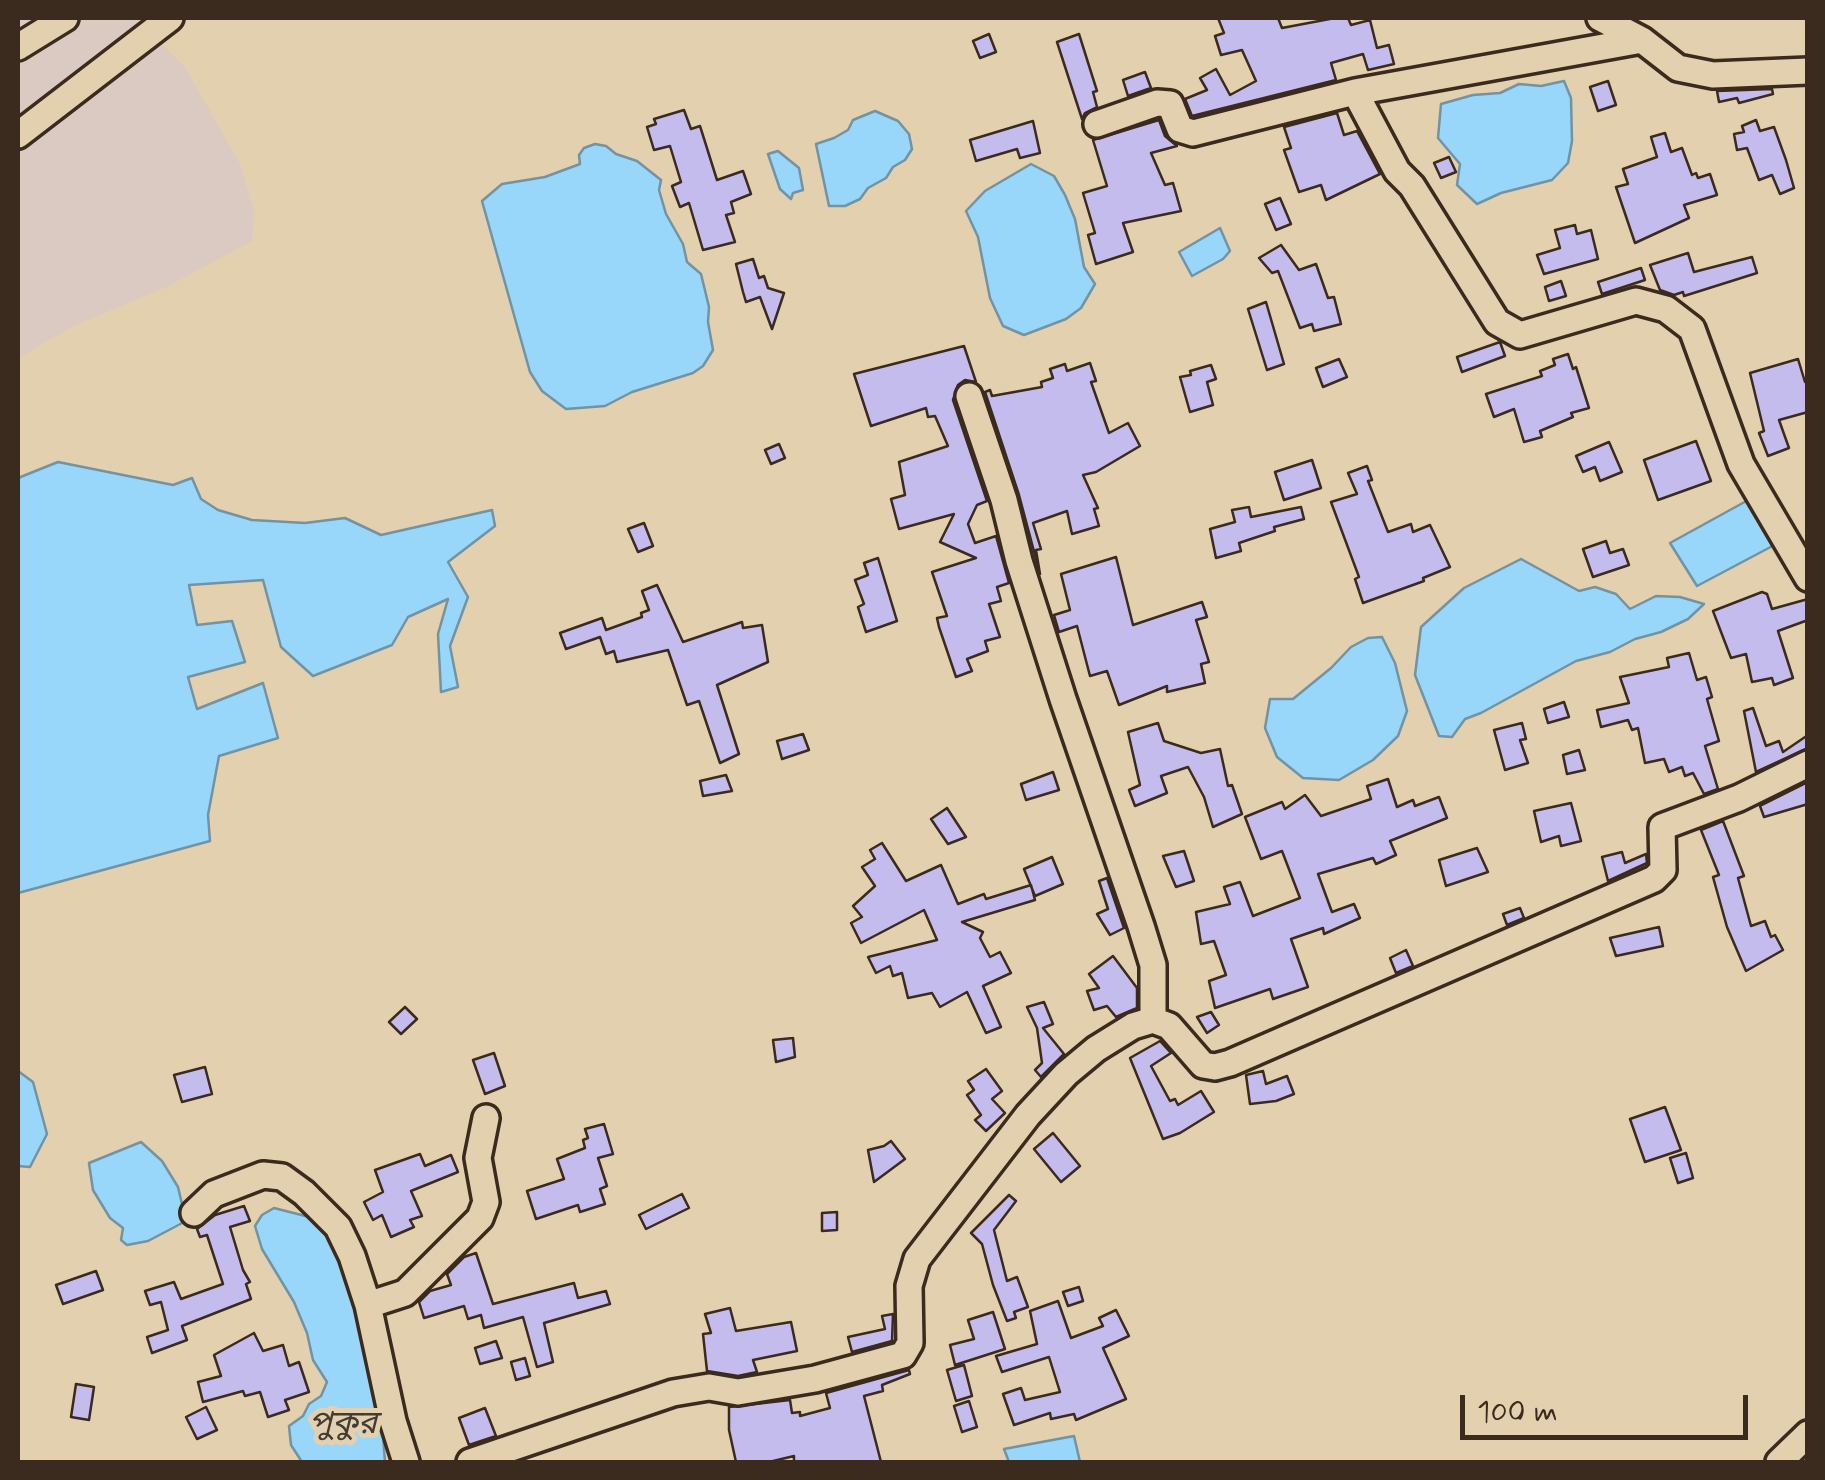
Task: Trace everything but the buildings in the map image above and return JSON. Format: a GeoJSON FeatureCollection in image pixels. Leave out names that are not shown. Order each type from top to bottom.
{"type":"FeatureCollection","features":[{"type":"Feature","properties":{"kind":"street"},"geometry":{"type":"LineString","coordinates":[[18,46],[65,18]]}},
{"type":"Feature","properties":{"kind":"street"},"geometry":{"type":"LineString","coordinates":[[18,136],[170,18]]}},
{"type":"Feature","properties":{"kind":"street"},"geometry":{"type":"LineString","coordinates":[[1600,18],[1642,40],[1678,68],[1713,75],[1808,72]]}},
{"type":"Feature","properties":{"kind":"street"},"geometry":{"type":"LineString","coordinates":[[1098,124],[1158,103],[1170,104],[1180,129],[1193,133],[1355,92],[1642,40]]}},
{"type":"Feature","properties":{"kind":"street"},"geometry":{"type":"LineString","coordinates":[[1355,92],[1397,171],[1412,186],[1497,322],[1520,335],[1636,302],[1666,309],[1692,329],[1741,464],[1808,578]]}},
{"type":"Feature","properties":{"kind":"street"},"geometry":{"type":"LineString","coordinates":[[968,396],[1004,500],[1063,699],[1142,926],[1153,965],[1154,1020]]}},
{"type":"Feature","properties":{"kind":"street"},"geometry":{"type":"LineString","coordinates":[[470,1462],[674,1394],[709,1387],[738,1392],[903,1356],[910,1344],[909,1286],[917,1258],[1028,1115],[1066,1074],[1108,1041],[1132,1026],[1154,1020],[1168,1026],[1203,1065],[1230,1063],[1654,879],[1664,870],[1662,827],[1738,798],[1808,764]]}},
{"type":"Feature","properties":{"kind":"street"},"geometry":{"type":"LineString","coordinates":[[368,1305],[406,1293],[480,1218],[486,1202],[478,1158],[486,1118]]}},
{"type":"Feature","properties":{"kind":"street"},"geometry":{"type":"LineString","coordinates":[[194,1213],[214,1194],[263,1174],[282,1177],[338,1227],[368,1305],[406,1462]]}},
{"type":"Feature","properties":{"kind":"street"},"geometry":{"type":"LineString","coordinates":[[1779,1462],[1808,1434]]}},
{"type":"Feature","properties":{"kind":"shaded area"},"geometry":{"type":"Polygon","coordinates":[[[18,18],[135,18],[185,67],[240,164],[254,210],[252,241],[168,286],[74,326],[18,358],[18,18]]]}},
{"type":"Feature","properties":{"kind":"water"},"geometry":{"type":"Polygon","coordinates":[[[1564,81],[1571,98],[1568,163],[1552,180],[1501,193],[1477,204],[1457,185],[1460,164],[1438,138],[1441,104],[1500,93],[1519,84],[1541,86],[1564,81]]]}},
{"type":"Feature","properties":{"kind":"water"},"geometry":{"type":"Polygon","coordinates":[[[875,111],[898,121],[909,134],[912,149],[905,160],[868,188],[860,199],[845,206],[829,206],[816,144],[834,138],[848,130],[853,120],[875,111]]]}},
{"type":"Feature","properties":{"kind":"water"},"geometry":{"type":"Polygon","coordinates":[[[595,144],[637,161],[661,180],[659,190],[666,214],[683,244],[687,262],[701,274],[713,350],[693,373],[632,392],[605,406],[566,409],[542,391],[530,372],[482,201],[502,184],[545,177],[580,164],[579,155],[584,148],[595,144]]]}},
{"type":"Feature","properties":{"kind":"water"},"geometry":{"type":"Polygon","coordinates":[[[778,151],[799,168],[803,190],[793,193],[791,199],[780,189],[768,154],[778,151]]]}},
{"type":"Feature","properties":{"kind":"water"},"geometry":{"type":"Polygon","coordinates":[[[1031,164],[1054,176],[1065,195],[1075,219],[1084,267],[1095,284],[1081,308],[1066,319],[1024,335],[1003,326],[990,298],[978,237],[966,211],[985,191],[1031,164]]]}},
{"type":"Feature","properties":{"kind":"water"},"geometry":{"type":"Polygon","coordinates":[[[1220,228],[1230,251],[1192,276],[1179,252],[1220,228]]]}},
{"type":"Feature","properties":{"kind":"water"},"geometry":{"type":"Polygon","coordinates":[[[58,462],[173,485],[192,478],[201,499],[218,510],[252,520],[305,523],[345,518],[381,535],[492,510],[495,526],[448,562],[468,597],[450,646],[458,687],[441,692],[438,634],[448,599],[408,617],[392,645],[313,676],[281,647],[263,580],[189,585],[197,625],[232,621],[245,662],[188,677],[197,709],[263,683],[278,738],[219,756],[208,815],[210,841],[18,893],[18,478],[58,462]]]}},
{"type":"Feature","properties":{"kind":"water"},"geometry":{"type":"Polygon","coordinates":[[[1750,499],[1780,542],[1697,586],[1670,543],[1750,499]]]}},
{"type":"Feature","properties":{"kind":"water"},"geometry":{"type":"Polygon","coordinates":[[[1521,559],[1579,591],[1595,587],[1616,594],[1630,609],[1656,596],[1704,604],[1688,619],[1661,632],[1576,661],[1465,719],[1452,737],[1439,736],[1415,675],[1421,627],[1464,588],[1521,559]]]}},
{"type":"Feature","properties":{"kind":"water"},"geometry":{"type":"Polygon","coordinates":[[[1382,637],[1395,663],[1407,711],[1398,736],[1373,760],[1339,780],[1303,778],[1277,757],[1265,728],[1270,699],[1293,699],[1351,647],[1368,638],[1382,637]]]}},
{"type":"Feature","properties":{"kind":"water"},"geometry":{"type":"Polygon","coordinates":[[[18,1071],[33,1082],[47,1134],[30,1167],[18,1166],[18,1071]]]}},
{"type":"Feature","properties":{"kind":"water"},"geometry":{"type":"Polygon","coordinates":[[[141,1142],[162,1161],[178,1187],[186,1221],[148,1241],[127,1245],[121,1240],[123,1228],[110,1218],[93,1190],[89,1163],[141,1142]]]}},
{"type":"Feature","properties":{"kind":"water","name":"পুকুর"},"geometry":{"type":"Polygon","coordinates":[[[274,1208],[321,1220],[340,1249],[365,1335],[366,1358],[380,1397],[385,1462],[302,1462],[291,1445],[289,1426],[321,1396],[327,1382],[313,1360],[294,1302],[262,1249],[255,1226],[262,1215],[274,1208]]]}},
{"type":"Feature","properties":{"kind":"water"},"geometry":{"type":"Polygon","coordinates":[[[1074,1436],[1080,1462],[1009,1462],[1004,1449],[1074,1436]]]}}]}
